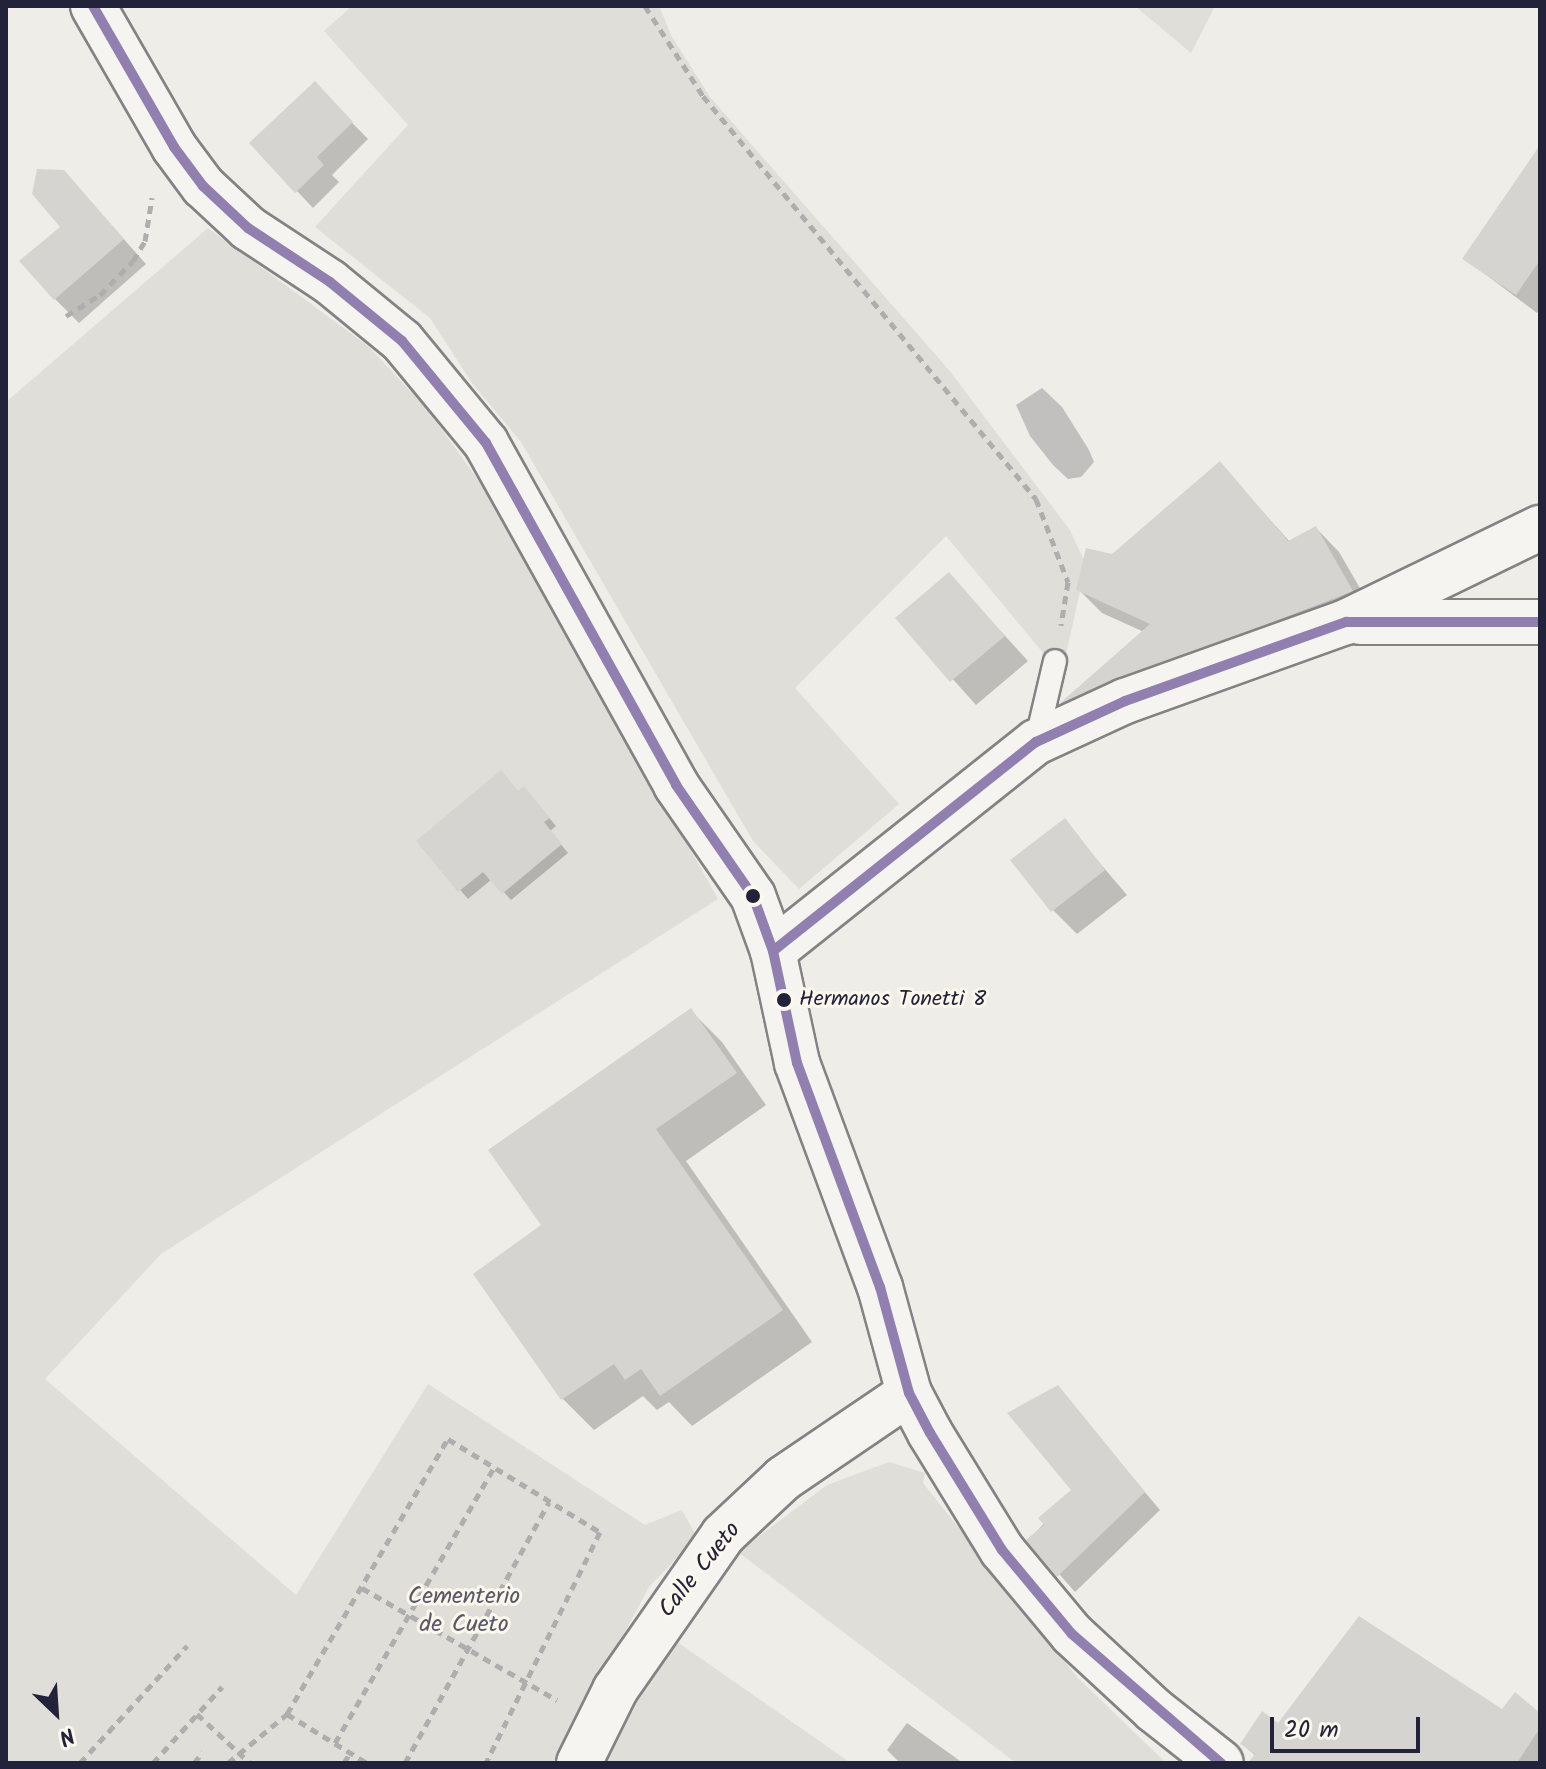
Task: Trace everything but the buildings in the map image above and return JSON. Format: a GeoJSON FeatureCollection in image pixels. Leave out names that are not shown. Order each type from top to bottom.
{"type":"FeatureCollection","features":[{"type":"Feature","properties":{"kind":"street"},"geometry":{"type":"LineString","coordinates":[[93,6],[174,147],[203,186],[248,228],[330,282],[402,341],[486,443],[553,556],[676,785],[753,896],[773,951],[797,1063],[880,1287],[909,1393],[1002,1550],[1062,1622],[1154,1710],[1221,1763]]}},
{"type":"Feature","properties":{"kind":"street"},"geometry":{"type":"LineString","coordinates":[[773,951],[1036,742],[1125,701],[1346,622],[1540,528]]}},
{"type":"Feature","properties":{"kind":"street"},"geometry":{"type":"LineString","coordinates":[[1346,622],[1540,622]]}},
{"type":"Feature","properties":{"kind":"street","name":"Calle Cueto"},"geometry":{"type":"LineString","coordinates":[[579,1763],[615,1690],[723,1535],[784,1478],[909,1393]]}},
{"type":"Feature","properties":{"kind":"lane"},"geometry":{"type":"LineString","coordinates":[[1036,742],[1055,661]]}},
{"type":"Feature","properties":{"kind":"path"},"geometry":{"type":"LineString","coordinates":[[645,6],[703,96],[1036,499],[1068,582],[1055,661]]}},
{"type":"Feature","properties":{"kind":"path"},"geometry":{"type":"LineString","coordinates":[[66,316],[100,295],[133,261],[151,220],[152,188]]}},
{"type":"Feature","properties":{"kind":"path"},"geometry":{"type":"LineString","coordinates":[[228,1763],[287,1714],[448,1439],[600,1532],[486,1763]]}},
{"type":"Feature","properties":{"kind":"path"},"geometry":{"type":"LineString","coordinates":[[335,1743],[494,1468]]}},
{"type":"Feature","properties":{"kind":"path"},"geometry":{"type":"LineString","coordinates":[[405,1763],[549,1502]]}},
{"type":"Feature","properties":{"kind":"path"},"geometry":{"type":"LineString","coordinates":[[362,1588],[571,1708]]}},
{"type":"Feature","properties":{"kind":"path"},"geometry":{"type":"LineString","coordinates":[[80,1763],[187,1646]]}},
{"type":"Feature","properties":{"kind":"path"},"geometry":{"type":"LineString","coordinates":[[153,1763],[222,1687]]}},
{"type":"Feature","properties":{"kind":"path"},"geometry":{"type":"LineString","coordinates":[[197,1714],[250,1763]]}},
{"type":"Feature","properties":{"kind":"path"},"geometry":{"type":"LineString","coordinates":[[287,1714],[367,1763]]}},
{"type":"Feature","properties":{"kind":"path"},"geometry":{"type":"LineString","coordinates":[[194,1763],[203,1752]]}},
{"type":"Feature","properties":{"kind":"path"},"geometry":{"type":"LineString","coordinates":[[344,1763],[350,1753]]}},
{"type":"Feature","properties":{"kind":"green space"},"geometry":{"type":"Polygon","coordinates":[[[352,6],[659,6],[672,37],[710,97],[949,370],[1070,530],[1086,565],[1066,654],[1044,654],[946,536],[795,688],[899,804],[799,889],[753,841],[521,442],[472,383],[430,318],[315,227],[408,125],[324,31],[352,6]]]}},
{"type":"Feature","properties":{"kind":"green space"},"geometry":{"type":"Polygon","coordinates":[[[1135,6],[1215,6],[1191,53],[1135,6]]]}},
{"type":"Feature","properties":{"kind":"green space","name":"Cementerio de Cueto"},"geometry":{"type":"Polygon","coordinates":[[[208,228],[368,346],[428,410],[508,522],[718,899],[161,1254],[45,1379],[296,1595],[428,1384],[645,1525],[682,1510],[697,1537],[649,1587],[555,1763],[6,1763],[6,402],[208,228]]]}},
{"type":"Feature","properties":{"kind":"green space"},"geometry":{"type":"Polygon","coordinates":[[[889,1462],[925,1473],[923,1483],[1077,1677],[1166,1763],[1016,1763],[738,1552],[827,1485],[889,1462]]]}},
{"type":"Feature","properties":{"kind":"green space"},"geometry":{"type":"Polygon","coordinates":[[[670,1637],[851,1763],[599,1763],[634,1687],[670,1637]]]}},
{"type":"Feature","properties":{"kind":"shaded area"},"geometry":{"type":"Polygon","coordinates":[[[1042,388],[1062,407],[1089,450],[1094,462],[1081,477],[1068,479],[1053,465],[1030,436],[1016,405],[1042,388]]]}},
{"type":"Feature","properties":{"kind":"transit line"},"geometry":{"type":"LineString","coordinates":[[93,6],[174,147],[203,186],[248,228],[330,282],[402,341],[486,443],[676,785],[753,896],[773,951],[797,1063],[880,1287],[909,1393],[930,1433],[1002,1550],[1072,1634],[1221,1763]]}},
{"type":"Feature","properties":{"kind":"transit line"},"geometry":{"type":"LineString","coordinates":[[773,951],[1036,742],[1125,701],[1346,622],[1540,622]]}},
{"type":"Feature","properties":{"kind":"place","name":"Hermanos Tonetti 8"},"geometry":{"type":"Point","coordinates":[784,1000]}}]}
